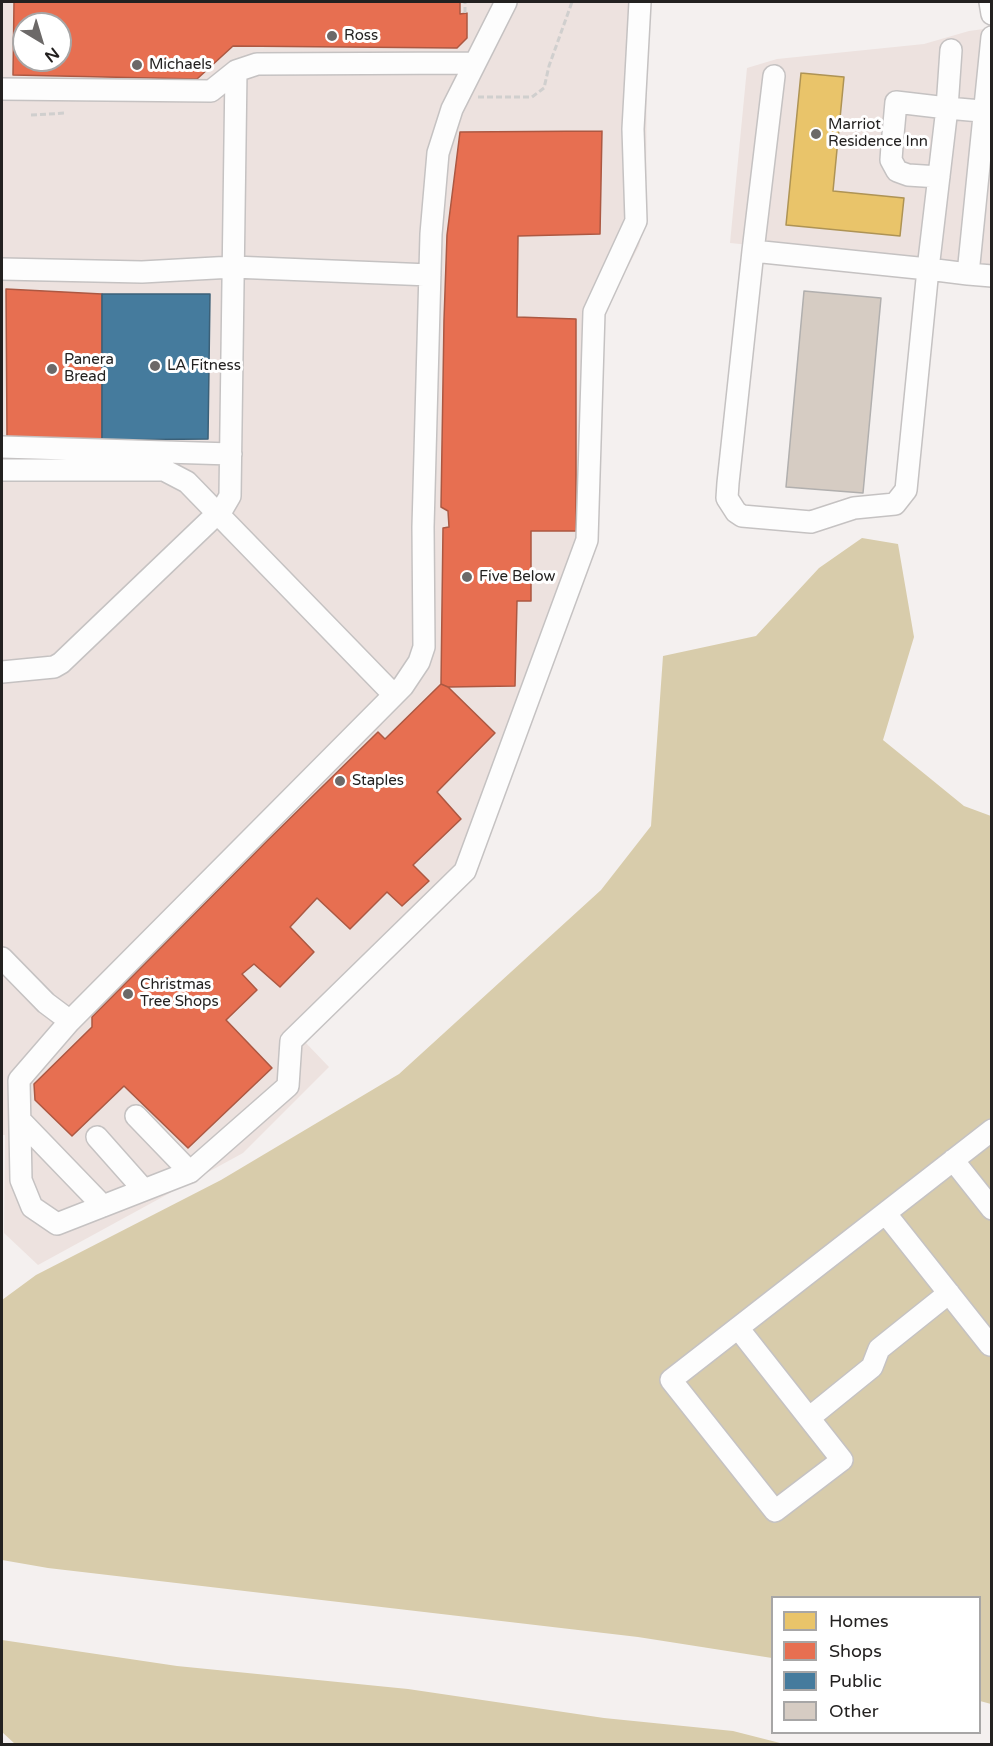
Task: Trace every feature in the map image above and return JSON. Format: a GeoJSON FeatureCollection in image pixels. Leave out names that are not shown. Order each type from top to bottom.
{"type":"FeatureCollection","features":[{"type":"Feature","properties":{"kind":"street"},"geometry":{"type":"LineString","coordinates":[[506,2],[452,109],[438,153],[431,234],[423,527],[424,647],[419,663],[403,686],[70,1021],[19,1080],[21,1180],[33,1207],[57,1224],[190,1172],[288,1086],[291,1041],[465,871],[587,540],[594,312],[636,221],[633,129],[640,2]]}},
{"type":"Feature","properties":{"kind":"street"},"geometry":{"type":"LineString","coordinates":[[990,2],[992,14]]}},
{"type":"Feature","properties":{"kind":"street"},"geometry":{"type":"LineString","coordinates":[[968,274],[988,112],[992,37]]}},
{"type":"Feature","properties":{"kind":"street"},"geometry":{"type":"LineString","coordinates":[[774,76],[748,284],[727,498],[736,512],[742,516],[811,522],[854,508],[895,504],[906,490],[951,50]]}},
{"type":"Feature","properties":{"kind":"street"},"geometry":{"type":"LineString","coordinates":[[2,88],[211,91],[236,71],[257,64],[474,63]]}},
{"type":"Feature","properties":{"kind":"street"},"geometry":{"type":"LineString","coordinates":[[2,672],[54,667],[61,663],[216,514],[230,496],[236,71]]}},
{"type":"Feature","properties":{"kind":"street"},"geometry":{"type":"LineString","coordinates":[[939,177],[908,175],[897,171],[891,160],[896,102],[988,112]]}},
{"type":"Feature","properties":{"kind":"street"},"geometry":{"type":"LineString","coordinates":[[753,251],[992,276]]}},
{"type":"Feature","properties":{"kind":"street"},"geometry":{"type":"LineString","coordinates":[[2,269],[142,272],[233,267],[430,275]]}},
{"type":"Feature","properties":{"kind":"street"},"geometry":{"type":"LineString","coordinates":[[2,447],[108,460],[164,470],[231,460]]}},
{"type":"Feature","properties":{"kind":"street"},"geometry":{"type":"LineString","coordinates":[[2,471],[108,460],[231,460]]}},
{"type":"Feature","properties":{"kind":"street"},"geometry":{"type":"LineString","coordinates":[[164,470],[187,482],[394,695]]}},
{"type":"Feature","properties":{"kind":"street"},"geometry":{"type":"LineString","coordinates":[[2,958],[46,1003],[70,1021]]}},
{"type":"Feature","properties":{"kind":"street"},"geometry":{"type":"LineString","coordinates":[[136,1116],[190,1172]]}},
{"type":"Feature","properties":{"kind":"street"},"geometry":{"type":"LineString","coordinates":[[20,1120],[103,1206]]}},
{"type":"Feature","properties":{"kind":"street"},"geometry":{"type":"LineString","coordinates":[[738,1329],[842,1460],[775,1511],[671,1380],[992,1130]]}},
{"type":"Feature","properties":{"kind":"street"},"geometry":{"type":"LineString","coordinates":[[97,1137],[144,1190]]}},
{"type":"Feature","properties":{"kind":"street"},"geometry":{"type":"LineString","coordinates":[[953,1160],[992,1209]]}},
{"type":"Feature","properties":{"kind":"street"},"geometry":{"type":"LineString","coordinates":[[886,1214],[990,1345],[992,1344]]}},
{"type":"Feature","properties":{"kind":"street"},"geometry":{"type":"LineString","coordinates":[[808,1418],[872,1367],[879,1349],[949,1293]]}},
{"type":"Feature","properties":{"kind":"path"},"geometry":{"type":"LineString","coordinates":[[465,2],[465,14]]}},
{"type":"Feature","properties":{"kind":"path"},"geometry":{"type":"LineString","coordinates":[[474,97],[532,97],[544,88],[549,66],[572,2]]}},
{"type":"Feature","properties":{"kind":"path"},"geometry":{"type":"LineString","coordinates":[[31,115],[66,113]]}},
{"type":"Feature","properties":{"kind":"shaded area"},"geometry":{"type":"Polygon","coordinates":[[[2,2],[647,2],[646,216],[639,246],[601,318],[597,536],[469,878],[318,1027],[306,1043],[329,1067],[243,1153],[38,1265],[4,1233],[5,1135],[2,1135],[2,2]]]}},
{"type":"Feature","properties":{"kind":"shaded area"},"geometry":{"type":"Polygon","coordinates":[[[991,28],[991,265],[848,255],[730,243],[747,68],[777,59],[924,44],[969,31],[991,28]]]}},
{"type":"Feature","properties":{"kind":"shaded area"},"geometry":{"type":"Polygon","coordinates":[[[862,538],[898,544],[914,637],[883,740],[964,806],[991,816],[991,1704],[981,1701],[981,1596],[771,1596],[771,1658],[638,1637],[48,1568],[2,1560],[2,1300],[36,1275],[221,1180],[399,1074],[601,890],[651,826],[663,656],[756,636],[819,568],[862,538]]]}},
{"type":"Feature","properties":{"kind":"shaded area"},"geometry":{"type":"Polygon","coordinates":[[[2,1640],[177,1666],[408,1689],[604,1718],[733,1731],[784,1744],[15,1744],[2,1732],[2,1640]]]}},
{"type":"Feature","properties":{"kind":"building: Homes","name":"Marriot Residence Inn"},"geometry":{"type":"Polygon","coordinates":[[[801,73],[844,77],[833,191],[904,198],[900,236],[786,225],[801,73]]]}},
{"type":"Feature","properties":{"kind":"building: Shops"},"geometry":{"type":"Polygon","coordinates":[[[14,2],[460,2],[460,14],[467,13],[467,38],[457,48],[233,46],[197,79],[13,75],[13,72],[72,72],[72,12],[14,12],[14,2]]]}},
{"type":"Feature","properties":{"kind":"building: Shops"},"geometry":{"type":"Polygon","coordinates":[[[602,131],[600,234],[518,236],[517,317],[576,319],[576,531],[531,531],[531,601],[517,601],[515,686],[448,687],[441,684],[443,528],[449,527],[448,511],[441,507],[444,320],[447,235],[460,132],[602,131]]]}},
{"type":"Feature","properties":{"kind":"building: Shops"},"geometry":{"type":"Polygon","coordinates":[[[6,289],[102,294],[102,440],[7,437],[6,289]]]}},
{"type":"Feature","properties":{"kind":"building: Shops"},"geometry":{"type":"Polygon","coordinates":[[[441,684],[448,687],[495,733],[437,792],[461,819],[413,865],[429,881],[402,906],[387,892],[350,929],[317,898],[290,927],[314,952],[280,987],[254,964],[242,974],[257,990],[226,1020],[272,1068],[188,1148],[124,1086],[72,1136],[35,1100],[34,1084],[92,1027],[92,1017],[267,841],[378,732],[385,739],[441,684]]]}},
{"type":"Feature","properties":{"kind":"building: Public","name":"LA Fitness"},"geometry":{"type":"Polygon","coordinates":[[[102,294],[210,294],[208,439],[102,440],[102,294]]]}},
{"type":"Feature","properties":{"kind":"building: Other"},"geometry":{"type":"Polygon","coordinates":[[[804,291],[881,298],[863,493],[786,487],[804,291]]]}},
{"type":"Feature","properties":{"kind":"place","name":"Ross"},"geometry":{"type":"Point","coordinates":[332,36]}},
{"type":"Feature","properties":{"kind":"place","name":"Michaels"},"geometry":{"type":"Point","coordinates":[137,65]}},
{"type":"Feature","properties":{"kind":"place","name":"Marriot Residence Inn"},"geometry":{"type":"Point","coordinates":[816,134]}},
{"type":"Feature","properties":{"kind":"place","name":"LA Fitness"},"geometry":{"type":"Point","coordinates":[155,366]}},
{"type":"Feature","properties":{"kind":"place","name":"Panera Bread"},"geometry":{"type":"Point","coordinates":[52,369]}},
{"type":"Feature","properties":{"kind":"place","name":"Five Below"},"geometry":{"type":"Point","coordinates":[467,577]}},
{"type":"Feature","properties":{"kind":"place","name":"Staples"},"geometry":{"type":"Point","coordinates":[340,781]}},
{"type":"Feature","properties":{"kind":"place","name":"Christmas Tree Shops"},"geometry":{"type":"Point","coordinates":[128,994]}}]}
